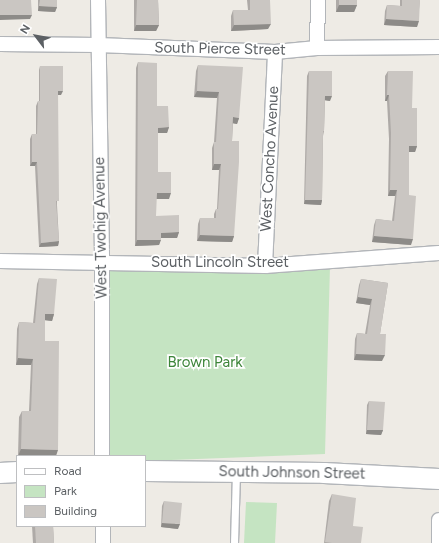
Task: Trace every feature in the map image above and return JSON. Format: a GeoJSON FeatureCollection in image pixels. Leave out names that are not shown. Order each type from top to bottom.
{"type":"FeatureCollection","features":[{"type":"Feature","properties":{"kind":"street","name":"West Twohig Avenue"},"geometry":{"type":"LineString","coordinates":[[98,0],[102,262],[102,455]]}},
{"type":"Feature","properties":{"kind":"street"},"geometry":{"type":"LineString","coordinates":[[317,48],[318,0]]}},
{"type":"Feature","properties":{"kind":"street","name":"South Pierce Street"},"geometry":{"type":"LineString","coordinates":[[0,44],[98,45],[275,52],[317,48],[439,47]]}},
{"type":"Feature","properties":{"kind":"street","name":"West Concho Avenue"},"geometry":{"type":"LineString","coordinates":[[265,266],[275,52]]}},
{"type":"Feature","properties":{"kind":"street","name":"South Lincoln Street"},"geometry":{"type":"LineString","coordinates":[[0,261],[265,266],[439,253]]}},
{"type":"Feature","properties":{"kind":"street","name":"South Johnson Street"},"geometry":{"type":"LineString","coordinates":[[146,471],[324,473],[439,479]]}},
{"type":"Feature","properties":{"kind":"street"},"geometry":{"type":"LineString","coordinates":[[0,472],[16,472]]}},
{"type":"Feature","properties":{"kind":"street"},"geometry":{"type":"LineString","coordinates":[[439,520],[439,543]]}},
{"type":"Feature","properties":{"kind":"street"},"geometry":{"type":"LineString","coordinates":[[103,527],[103,543]]}},
{"type":"Feature","properties":{"kind":"lane"},"geometry":{"type":"LineString","coordinates":[[234,543],[236,472]]}},
{"type":"Feature","properties":{"kind":"green space","name":"Brown Park"},"geometry":{"type":"Polygon","coordinates":[[[330,266],[325,454],[146,461],[146,455],[108,455],[107,269],[330,266]]]}},
{"type":"Feature","properties":{"kind":"green space"},"geometry":{"type":"Polygon","coordinates":[[[246,502],[277,503],[275,543],[244,543],[246,502]]]}},
{"type":"Feature","properties":{"kind":"building"},"geometry":{"type":"Polygon","coordinates":[[[0,0],[31,0],[32,15],[0,15],[0,0]]]}},
{"type":"Feature","properties":{"kind":"building"},"geometry":{"type":"Polygon","coordinates":[[[40,0],[57,0],[57,7],[39,6],[40,0]]]}},
{"type":"Feature","properties":{"kind":"building"},"geometry":{"type":"Polygon","coordinates":[[[137,0],[158,0],[159,25],[136,25],[137,0]]]}},
{"type":"Feature","properties":{"kind":"building"},"geometry":{"type":"Polygon","coordinates":[[[250,0],[270,0],[271,24],[234,25],[233,10],[250,10],[250,0]]]}},
{"type":"Feature","properties":{"kind":"building"},"geometry":{"type":"Polygon","coordinates":[[[339,0],[357,0],[357,5],[339,5],[339,0]]]}},
{"type":"Feature","properties":{"kind":"building"},"geometry":{"type":"Polygon","coordinates":[[[402,0],[420,0],[419,21],[386,19],[387,5],[402,6],[402,0]]]}},
{"type":"Feature","properties":{"kind":"building"},"geometry":{"type":"Polygon","coordinates":[[[138,62],[157,63],[157,106],[168,106],[169,127],[158,128],[158,172],[171,172],[171,193],[157,193],[156,216],[179,215],[179,232],[161,233],[161,240],[137,240],[138,62]]]}},
{"type":"Feature","properties":{"kind":"building"},"geometry":{"type":"Polygon","coordinates":[[[198,65],[243,67],[239,118],[233,117],[232,141],[239,141],[234,236],[200,235],[200,218],[216,218],[221,164],[214,164],[214,142],[216,142],[219,92],[197,91],[198,65]]]}},
{"type":"Feature","properties":{"kind":"building"},"geometry":{"type":"Polygon","coordinates":[[[40,66],[63,66],[63,91],[58,91],[59,201],[56,201],[59,241],[41,243],[37,162],[32,162],[32,134],[37,134],[38,101],[40,101],[40,66]]]}},
{"type":"Feature","properties":{"kind":"building"},"geometry":{"type":"Polygon","coordinates":[[[309,71],[332,71],[332,96],[325,96],[322,200],[305,200],[309,71]]]}},
{"type":"Feature","properties":{"kind":"building"},"geometry":{"type":"Polygon","coordinates":[[[388,71],[413,71],[412,108],[417,108],[417,146],[409,146],[409,195],[416,196],[413,239],[374,236],[376,219],[394,221],[397,190],[390,190],[391,133],[389,95],[387,95],[388,71]]]}},
{"type":"Feature","properties":{"kind":"building"},"geometry":{"type":"Polygon","coordinates":[[[39,278],[57,279],[54,314],[45,314],[45,341],[59,341],[58,450],[21,449],[22,411],[31,411],[33,359],[18,358],[19,322],[35,323],[39,278]]]}},
{"type":"Feature","properties":{"kind":"building"},"geometry":{"type":"Polygon","coordinates":[[[361,279],[388,283],[380,334],[386,334],[385,355],[356,354],[357,333],[367,334],[372,299],[358,297],[361,279]]]}},
{"type":"Feature","properties":{"kind":"building"},"geometry":{"type":"Polygon","coordinates":[[[369,401],[385,402],[383,430],[367,430],[369,401]]]}},
{"type":"Feature","properties":{"kind":"building"},"geometry":{"type":"Polygon","coordinates":[[[332,494],[356,498],[353,526],[363,527],[361,543],[325,542],[332,494]]]}},
{"type":"Feature","properties":{"kind":"building"},"geometry":{"type":"Polygon","coordinates":[[[164,501],[182,503],[180,524],[162,523],[164,501]]]}},
{"type":"Feature","properties":{"kind":"building"},"geometry":{"type":"Polygon","coordinates":[[[35,527],[53,527],[54,543],[36,543],[35,527]]]}}]}
